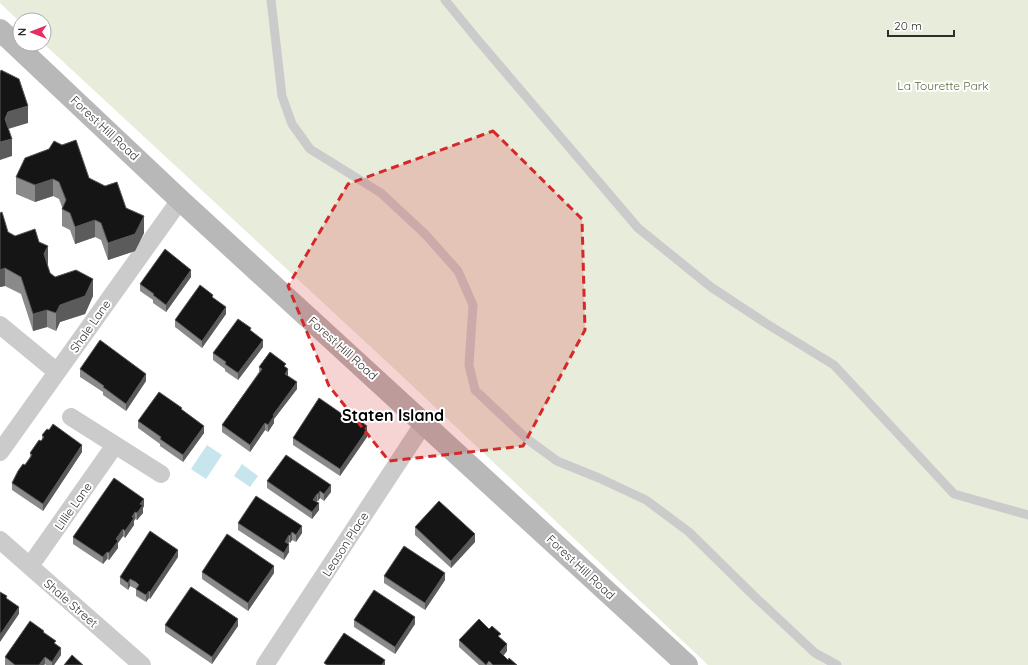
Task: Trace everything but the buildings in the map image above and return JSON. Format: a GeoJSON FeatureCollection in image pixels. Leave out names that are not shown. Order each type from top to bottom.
{"type":"FeatureCollection","features":[{"type":"Feature","properties":{"kind":"street","name":"Forest Hill Road"},"geometry":{"type":"LineString","coordinates":[[0,30],[180,200],[687,665]]}},
{"type":"Feature","properties":{"kind":"street","name":"Shale Lane"},"geometry":{"type":"LineString","coordinates":[[0,452],[180,200]]}},
{"type":"Feature","properties":{"kind":"street"},"geometry":{"type":"LineString","coordinates":[[0,325],[57,372]]}},
{"type":"Feature","properties":{"kind":"street"},"geometry":{"type":"LineString","coordinates":[[71,417],[161,474]]}},
{"type":"Feature","properties":{"kind":"street","name":"Leason Place"},"geometry":{"type":"LineString","coordinates":[[265,665],[424,423]]}},
{"type":"Feature","properties":{"kind":"street","name":"Lillie Lane"},"geometry":{"type":"LineString","coordinates":[[30,566],[115,445]]}},
{"type":"Feature","properties":{"kind":"street","name":"Shale Street"},"geometry":{"type":"LineString","coordinates":[[0,540],[142,665]]}},
{"type":"Feature","properties":{"kind":"lane"},"geometry":{"type":"LineString","coordinates":[[271,0],[282,96],[292,124],[310,150],[381,193],[425,234],[458,270],[473,305],[469,365],[475,390],[527,439],[556,461],[599,478],[646,500],[689,532],[753,595],[815,652],[837,665]]}},
{"type":"Feature","properties":{"kind":"lane"},"geometry":{"type":"LineString","coordinates":[[445,0],[638,228],[711,288],[834,365],[954,494],[1028,515]]}},
{"type":"Feature","properties":{"kind":"highlighted area"},"geometry":{"type":"Polygon","coordinates":[[[493,131],[582,219],[585,330],[523,446],[389,461],[329,386],[288,286],[348,184],[493,131]]]}},
{"type":"Feature","properties":{"kind":"green space","name":"La Tourette Park"},"geometry":{"type":"Polygon","coordinates":[[[0,0],[1028,0],[1028,665],[708,665],[401,375],[52,51],[52,12],[12,12],[12,14],[0,3],[0,0]]]}},
{"type":"Feature","properties":{"kind":"water"},"geometry":{"type":"Polygon","coordinates":[[[207,445],[222,455],[206,479],[191,469],[207,445]]]}},
{"type":"Feature","properties":{"kind":"water"},"geometry":{"type":"Polygon","coordinates":[[[242,464],[258,476],[250,487],[234,476],[242,464]]]}},
{"type":"Feature","properties":{"kind":"district","name":"Staten Island"},"geometry":{"type":"Point","coordinates":[393,415]}}]}
